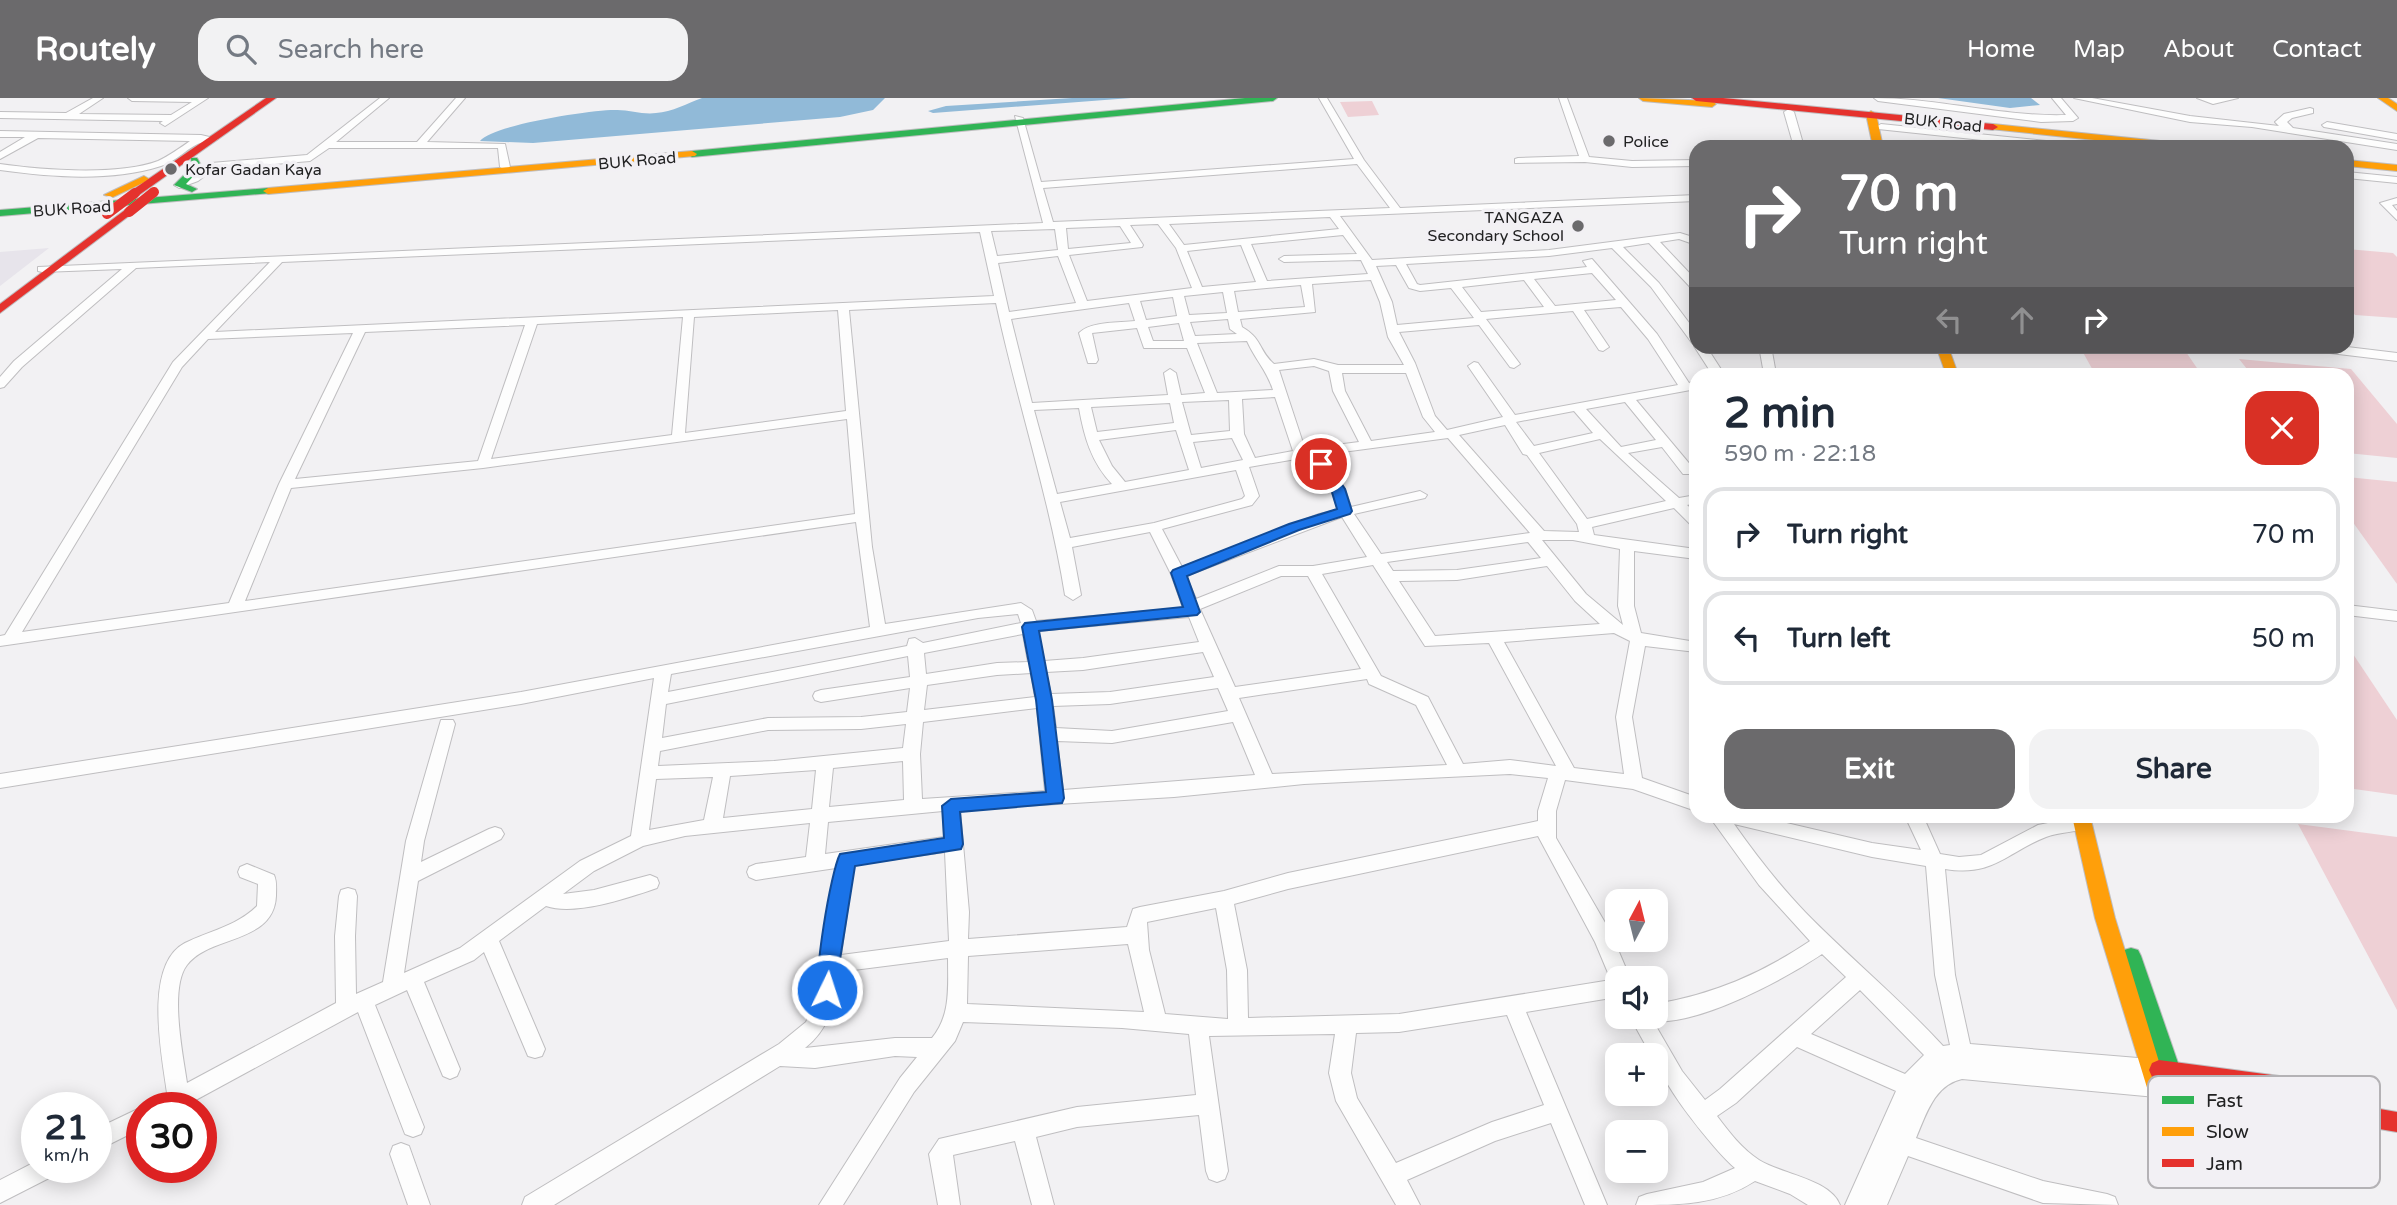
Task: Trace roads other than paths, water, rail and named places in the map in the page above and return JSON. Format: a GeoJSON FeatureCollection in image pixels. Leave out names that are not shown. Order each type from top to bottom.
{"type":"FeatureCollection","features":[{"type":"Feature","properties":{"kind":"main road"},"geometry":{"type":"LineString","coordinates":[[0,301],[129,212],[154,192],[207,139],[272,98]]}},
{"type":"Feature","properties":{"kind":"main road"},"geometry":{"type":"LineString","coordinates":[[0,310],[107,214],[135,193],[283,98]]}},
{"type":"Feature","properties":{"kind":"main road","name":"BUK Road"},"geometry":{"type":"LineString","coordinates":[[0,216],[1019,120],[1216,98]]}},
{"type":"Feature","properties":{"kind":"main road","name":"BUK Road"},"geometry":{"type":"LineString","coordinates":[[0,206],[419,177],[1273,98]]}},
{"type":"Feature","properties":{"kind":"main road","name":"BUK Road"},"geometry":{"type":"LineString","coordinates":[[1643,98],[1876,118]]}},
{"type":"Feature","properties":{"kind":"main road","name":"BUK Road"},"geometry":{"type":"LineString","coordinates":[[1696,98],[2112,140]]}},
{"type":"Feature","properties":{"kind":"main road"},"geometry":{"type":"LineString","coordinates":[[1876,118],[1878,140]]}},
{"type":"Feature","properties":{"kind":"main road"},"geometry":{"type":"LineString","coordinates":[[1876,118],[1884,140]]}},
{"type":"Feature","properties":{"kind":"main road","name":"BUK Road"},"geometry":{"type":"LineString","coordinates":[[1980,128],[2078,140]]}},
{"type":"Feature","properties":{"kind":"main road"},"geometry":{"type":"LineString","coordinates":[[186,187],[197,167],[187,161]]}},
{"type":"Feature","properties":{"kind":"main road"},"geometry":{"type":"LineString","coordinates":[[109,195],[187,161]]}},
{"type":"Feature","properties":{"kind":"main road"},"geometry":{"type":"LineString","coordinates":[[2354,164],[2397,168]]}},
{"type":"Feature","properties":{"kind":"main road"},"geometry":{"type":"LineString","coordinates":[[2354,169],[2397,173]]}},
{"type":"Feature","properties":{"kind":"main road"},"geometry":{"type":"LineString","coordinates":[[0,206],[186,187],[367,176],[419,177]]}},
{"type":"Feature","properties":{"kind":"main road"},"geometry":{"type":"LineString","coordinates":[[0,216],[129,212],[379,187],[419,177]]}},
{"type":"Feature","properties":{"kind":"main road"},"geometry":{"type":"LineString","coordinates":[[2087,823],[2121,975],[2162,1076]]}},
{"type":"Feature","properties":{"kind":"street"},"geometry":{"type":"LineString","coordinates":[[1,155],[99,98]]}},
{"type":"Feature","properties":{"kind":"street"},"geometry":{"type":"LineString","coordinates":[[132,98],[203,99]]}},
{"type":"Feature","properties":{"kind":"street"},"geometry":{"type":"LineString","coordinates":[[186,187],[211,166],[310,158],[385,98]]}},
{"type":"Feature","properties":{"kind":"street"},"geometry":{"type":"LineString","coordinates":[[419,146],[461,98]]}},
{"type":"Feature","properties":{"kind":"street"},"geometry":{"type":"LineString","coordinates":[[1323,98],[1360,161],[1397,211]]}},
{"type":"Feature","properties":{"kind":"street"},"geometry":{"type":"LineString","coordinates":[[1563,98],[1585,159]]}},
{"type":"Feature","properties":{"kind":"street"},"geometry":{"type":"LineString","coordinates":[[2027,140],[1876,118],[1878,98],[2041,119],[2073,118],[2056,98]]}},
{"type":"Feature","properties":{"kind":"street"},"geometry":{"type":"LineString","coordinates":[[2084,98],[2196,120],[2349,140]]}},
{"type":"Feature","properties":{"kind":"street"},"geometry":{"type":"LineString","coordinates":[[2133,98],[2142,109]]}},
{"type":"Feature","properties":{"kind":"street"},"geometry":{"type":"LineString","coordinates":[[2226,122],[2205,108],[2205,99],[2234,98]]}},
{"type":"Feature","properties":{"kind":"street"},"geometry":{"type":"LineString","coordinates":[[144,137],[203,99]]}},
{"type":"Feature","properties":{"kind":"street"},"geometry":{"type":"LineString","coordinates":[[1789,111],[1797,140]]}},
{"type":"Feature","properties":{"kind":"street"},"geometry":{"type":"LineString","coordinates":[[2294,131],[2280,122],[2287,119],[2287,116],[2310,111]]}},
{"type":"Feature","properties":{"kind":"street"},"geometry":{"type":"LineString","coordinates":[[0,114],[173,118]]}},
{"type":"Feature","properties":{"kind":"street"},"geometry":{"type":"LineString","coordinates":[[1019,120],[1067,271],[1083,305]]}},
{"type":"Feature","properties":{"kind":"street"},"geometry":{"type":"LineString","coordinates":[[2327,125],[2397,137]]}},
{"type":"Feature","properties":{"kind":"street"},"geometry":{"type":"LineString","coordinates":[[0,134],[207,139]]}},
{"type":"Feature","properties":{"kind":"street"},"geometry":{"type":"LineString","coordinates":[[0,167],[37,171],[135,168],[160,163],[207,139]]}},
{"type":"Feature","properties":{"kind":"street"},"geometry":{"type":"LineString","coordinates":[[2354,141],[2397,148]]}},
{"type":"Feature","properties":{"kind":"street"},"geometry":{"type":"LineString","coordinates":[[327,145],[499,145],[505,167]]}},
{"type":"Feature","properties":{"kind":"street"},"geometry":{"type":"LineString","coordinates":[[1518,161],[1585,159],[1632,164],[1689,163]]}},
{"type":"Feature","properties":{"kind":"street"},"geometry":{"type":"LineString","coordinates":[[1038,185],[1360,161]]}},
{"type":"Feature","properties":{"kind":"street"},"geometry":{"type":"LineString","coordinates":[[2354,176],[2397,180]]}},
{"type":"Feature","properties":{"kind":"street"},"geometry":{"type":"LineString","coordinates":[[47,269],[1689,198]]}},
{"type":"Feature","properties":{"kind":"street"},"geometry":{"type":"LineString","coordinates":[[2397,201],[2385,202],[2397,217]]}},
{"type":"Feature","properties":{"kind":"street"},"geometry":{"type":"LineString","coordinates":[[1332,213],[1366,260],[1386,302],[1392,329],[1429,417],[1448,434],[1537,537],[1552,561],[1588,604],[1616,628],[1636,637],[1689,646]]}},
{"type":"Feature","properties":{"kind":"street"},"geometry":{"type":"LineString","coordinates":[[1263,216],[1279,256],[1284,259],[1399,261],[1580,250],[1683,236],[1689,239]]}},
{"type":"Feature","properties":{"kind":"street"},"geometry":{"type":"LineString","coordinates":[[1199,220],[1213,243]]}},
{"type":"Feature","properties":{"kind":"street"},"geometry":{"type":"LineString","coordinates":[[1162,222],[1181,248],[1198,290]]}},
{"type":"Feature","properties":{"kind":"street"},"geometry":{"type":"LineString","coordinates":[[992,260],[1138,245],[1124,224]]}},
{"type":"Feature","properties":{"kind":"street"},"geometry":{"type":"LineString","coordinates":[[985,229],[1027,407],[1064,544],[1073,595]]}},
{"type":"Feature","properties":{"kind":"street"},"geometry":{"type":"LineString","coordinates":[[1181,248],[1345,232]]}},
{"type":"Feature","properties":{"kind":"street"},"geometry":{"type":"LineString","coordinates":[[1244,240],[1263,284]]}},
{"type":"Feature","properties":{"kind":"street"},"geometry":{"type":"LineString","coordinates":[[1651,240],[1689,280]]}},
{"type":"Feature","properties":{"kind":"street"},"geometry":{"type":"LineString","coordinates":[[1615,244],[1655,285],[1689,331]]}},
{"type":"Feature","properties":{"kind":"street"},"geometry":{"type":"LineString","coordinates":[[1580,250],[1689,383]]}},
{"type":"Feature","properties":{"kind":"street"},"geometry":{"type":"LineString","coordinates":[[5,641],[177,365],[279,259]]}},
{"type":"Feature","properties":{"kind":"street"},"geometry":{"type":"LineString","coordinates":[[1284,259],[1288,281]]}},
{"type":"Feature","properties":{"kind":"street"},"geometry":{"type":"LineString","coordinates":[[1399,261],[1415,287],[1595,269]]}},
{"type":"Feature","properties":{"kind":"street"},"geometry":{"type":"LineString","coordinates":[[0,384],[18,364],[133,265]]}},
{"type":"Feature","properties":{"kind":"street"},"geometry":{"type":"LineString","coordinates":[[1006,316],[1198,290],[1288,281],[1374,277]]}},
{"type":"Feature","properties":{"kind":"street"},"geometry":{"type":"LineString","coordinates":[[1527,277],[1552,309]]}},
{"type":"Feature","properties":{"kind":"street"},"geometry":{"type":"LineString","coordinates":[[1091,360],[1086,331],[1185,319],[1311,310],[1306,280]]}},
{"type":"Feature","properties":{"kind":"street"},"geometry":{"type":"LineString","coordinates":[[1454,284],[1514,364]]}},
{"type":"Feature","properties":{"kind":"street"},"geometry":{"type":"LineString","coordinates":[[1228,288],[1236,329],[1251,337],[1261,359],[1272,368],[1306,453],[1338,489],[1345,511],[1431,642],[1616,628]]}},
{"type":"Feature","properties":{"kind":"street"},"geometry":{"type":"LineString","coordinates":[[1178,293],[1191,342],[1211,394]]}},
{"type":"Feature","properties":{"kind":"street"},"geometry":{"type":"LineString","coordinates":[[204,336],[1002,299]]}},
{"type":"Feature","properties":{"kind":"street"},"geometry":{"type":"LineString","coordinates":[[1134,299],[1144,324],[1148,345],[1251,337]]}},
{"type":"Feature","properties":{"kind":"street"},"geometry":{"type":"LineString","coordinates":[[1392,329],[1552,309],[1626,303]]}},
{"type":"Feature","properties":{"kind":"street"},"geometry":{"type":"LineString","coordinates":[[843,307],[862,517],[869,580],[879,632]]}},
{"type":"Feature","properties":{"kind":"street"},"geometry":{"type":"LineString","coordinates":[[1577,308],[1603,347]]}},
{"type":"Feature","properties":{"kind":"street"},"geometry":{"type":"LineString","coordinates":[[678,437],[689,313]]}},
{"type":"Feature","properties":{"kind":"street"},"geometry":{"type":"LineString","coordinates":[[1679,317],[1689,315]]}},
{"type":"Feature","properties":{"kind":"street"},"geometry":{"type":"LineString","coordinates":[[483,464],[532,322]]}},
{"type":"Feature","properties":{"kind":"street"},"geometry":{"type":"LineString","coordinates":[[234,608],[286,484],[360,329]]}},
{"type":"Feature","properties":{"kind":"street"},"geometry":{"type":"LineString","coordinates":[[2354,352],[2397,357]]}},
{"type":"Feature","properties":{"kind":"street"},"geometry":{"type":"LineString","coordinates":[[1272,368],[1317,362],[1329,364],[1335,369],[1411,369]]}},
{"type":"Feature","properties":{"kind":"street"},"geometry":{"type":"LineString","coordinates":[[1474,366],[1528,451],[1586,530],[1627,546],[1689,553]]}},
{"type":"Feature","properties":{"kind":"street"},"geometry":{"type":"LineString","coordinates":[[1335,369],[1339,391],[1367,445]]}},
{"type":"Feature","properties":{"kind":"street"},"geometry":{"type":"LineString","coordinates":[[1170,373],[1183,433],[1196,472]]}},
{"type":"Feature","properties":{"kind":"street"},"geometry":{"type":"LineString","coordinates":[[1052,499],[1245,463],[1448,434],[1689,386]]}},
{"type":"Feature","properties":{"kind":"street"},"geometry":{"type":"LineString","coordinates":[[1027,407],[1211,394],[1282,393]]}},
{"type":"Feature","properties":{"kind":"street"},"geometry":{"type":"LineString","coordinates":[[1064,544],[1154,527],[1247,502],[1252,496],[1237,434],[1235,394]]}},
{"type":"Feature","properties":{"kind":"street"},"geometry":{"type":"LineString","coordinates":[[1628,398],[1688,471]]}},
{"type":"Feature","properties":{"kind":"street"},"geometry":{"type":"LineString","coordinates":[[1084,402],[1090,437],[1097,455],[1121,486]]}},
{"type":"Feature","properties":{"kind":"street"},"geometry":{"type":"LineString","coordinates":[[1578,408],[1602,435],[1689,515]]}},
{"type":"Feature","properties":{"kind":"street"},"geometry":{"type":"LineString","coordinates":[[286,484],[483,464],[853,414]]}},
{"type":"Feature","properties":{"kind":"street"},"geometry":{"type":"LineString","coordinates":[[1090,437],[1183,433],[1237,434]]}},
{"type":"Feature","properties":{"kind":"street"},"geometry":{"type":"LineString","coordinates":[[1528,451],[1602,435]]}},
{"type":"Feature","properties":{"kind":"street"},"geometry":{"type":"LineString","coordinates":[[1619,451],[1664,443]]}},
{"type":"Feature","properties":{"kind":"street"},"geometry":{"type":"LineString","coordinates":[[1178,573],[1294,527],[1345,511],[1420,495]]}},
{"type":"Feature","properties":{"kind":"street"},"geometry":{"type":"LineString","coordinates":[[659,700],[1030,627],[1191,609],[1269,573],[1289,569],[1313,571],[1378,559],[1586,530],[1689,501]]}},
{"type":"Feature","properties":{"kind":"street"},"geometry":{"type":"LineString","coordinates":[[5,641],[862,517]]}},
{"type":"Feature","properties":{"kind":"street"},"geometry":{"type":"LineString","coordinates":[[1154,527],[1178,573],[1191,609],[1240,715],[1266,780]]}},
{"type":"Feature","properties":{"kind":"street"},"geometry":{"type":"LineString","coordinates":[[1627,546],[1626,606],[1636,637],[1624,716],[1634,782]]}},
{"type":"Feature","properties":{"kind":"street"},"geometry":{"type":"LineString","coordinates":[[1389,576],[1457,575],[1552,561]]}},
{"type":"Feature","properties":{"kind":"street"},"geometry":{"type":"LineString","coordinates":[[1313,571],[1371,673],[1384,686],[1422,701],[1458,770]]}},
{"type":"Feature","properties":{"kind":"street"},"geometry":{"type":"LineString","coordinates":[[0,781],[508,700],[978,613],[1021,608],[1026,611],[1044,700],[1055,798]]}},
{"type":"Feature","properties":{"kind":"street"},"geometry":{"type":"LineString","coordinates":[[2354,611],[2397,616]]}},
{"type":"Feature","properties":{"kind":"street"},"geometry":{"type":"LineString","coordinates":[[913,627],[919,683],[911,754],[913,806]]}},
{"type":"Feature","properties":{"kind":"street"},"geometry":{"type":"LineString","coordinates":[[1494,637],[1563,774]]}},
{"type":"Feature","properties":{"kind":"street"},"geometry":{"type":"LineString","coordinates":[[821,696],[997,669],[1083,664],[1208,646]]}},
{"type":"Feature","properties":{"kind":"street"},"geometry":{"type":"LineString","coordinates":[[639,840],[663,671]]}},
{"type":"Feature","properties":{"kind":"street"},"geometry":{"type":"LineString","coordinates":[[652,746],[768,724],[828,725],[1044,700],[1110,698],[1371,673]]}},
{"type":"Feature","properties":{"kind":"street"},"geometry":{"type":"LineString","coordinates":[[1048,734],[1121,736],[1240,715]]}},
{"type":"Feature","properties":{"kind":"street"},"geometry":{"type":"LineString","coordinates":[[392,988],[415,841],[447,724]]}},
{"type":"Feature","properties":{"kind":"street"},"geometry":{"type":"LineString","coordinates":[[649,773],[825,764],[911,754]]}},
{"type":"Feature","properties":{"kind":"street"},"geometry":{"type":"LineString","coordinates":[[816,862],[825,764]]}},
{"type":"Feature","properties":{"kind":"street"},"geometry":{"type":"LineString","coordinates":[[189,1092],[355,1004],[489,941],[542,897],[587,866],[639,840],[685,829],[913,806],[951,806],[1266,780],[1510,766],[1634,782],[1689,802]]}},
{"type":"Feature","properties":{"kind":"street"},"geometry":{"type":"LineString","coordinates":[[712,827],[723,770]]}},
{"type":"Feature","properties":{"kind":"street"},"geometry":{"type":"LineString","coordinates":[[1563,774],[1550,796],[1545,827],[1551,847],[1604,939],[1615,966]]}},
{"type":"Feature","properties":{"kind":"street"},"geometry":{"type":"LineString","coordinates":[[830,1205],[957,1013],[960,948],[951,806]]}},
{"type":"Feature","properties":{"kind":"street"},"geometry":{"type":"LineString","coordinates":[[1723,823],[1763,879],[1823,943],[1950,1060],[1970,1069],[2148,1078]]}},
{"type":"Feature","properties":{"kind":"street"},"geometry":{"type":"LineString","coordinates":[[1760,823],[1935,862],[1984,862],[2044,830],[2068,823]]}},
{"type":"Feature","properties":{"kind":"street"},"geometry":{"type":"LineString","coordinates":[[1876,1205],[1923,1096],[1950,1060],[1935,862],[1917,823]]}},
{"type":"Feature","properties":{"kind":"street"},"geometry":{"type":"LineString","coordinates":[[1157,1022],[1136,935],[1137,919],[1140,915],[1224,899],[1288,881],[1545,827]]}},
{"type":"Feature","properties":{"kind":"street"},"geometry":{"type":"LineString","coordinates":[[410,876],[495,834]]}},
{"type":"Feature","properties":{"kind":"street"},"geometry":{"type":"LineString","coordinates":[[756,872],[954,844]]}},
{"type":"Feature","properties":{"kind":"street"},"geometry":{"type":"LineString","coordinates":[[533,1205],[777,1056],[813,1029],[819,1020],[846,860]]}},
{"type":"Feature","properties":{"kind":"street"},"geometry":{"type":"LineString","coordinates":[[177,1092],[169,1012],[169,979],[182,955],[261,914],[266,908],[267,880],[247,872]]}},
{"type":"Feature","properties":{"kind":"street"},"geometry":{"type":"LineString","coordinates":[[542,897],[560,903],[649,883]]}},
{"type":"Feature","properties":{"kind":"street"},"geometry":{"type":"LineString","coordinates":[[348,897],[345,936],[355,1004],[413,1127]]}},
{"type":"Feature","properties":{"kind":"street"},"geometry":{"type":"LineString","coordinates":[[1224,899],[1237,970],[1238,1028]]}},
{"type":"Feature","properties":{"kind":"street"},"geometry":{"type":"LineString","coordinates":[[829,965],[960,948],[1136,935]]}},
{"type":"Feature","properties":{"kind":"street"},"geometry":{"type":"LineString","coordinates":[[489,941],[535,1049]]}},
{"type":"Feature","properties":{"kind":"street"},"geometry":{"type":"LineString","coordinates":[[1668,1010],[1745,990],[1781,972],[1823,943]]}},
{"type":"Feature","properties":{"kind":"street"},"geometry":{"type":"LineString","coordinates":[[1702,1114],[1728,1096],[1861,976]]}},
{"type":"Feature","properties":{"kind":"street"},"geometry":{"type":"LineString","coordinates":[[412,979],[450,1069]]}},
{"type":"Feature","properties":{"kind":"street"},"geometry":{"type":"LineString","coordinates":[[957,1013],[1157,1022],[1198,1028],[1347,1025],[1399,1023],[1605,990]]}},
{"type":"Feature","properties":{"kind":"street"},"geometry":{"type":"LineString","coordinates":[[1513,1006],[1596,1205]]}},
{"type":"Feature","properties":{"kind":"street"},"geometry":{"type":"LineString","coordinates":[[1347,1025],[1341,1049],[1343,1087],[1409,1205]]}},
{"type":"Feature","properties":{"kind":"street"},"geometry":{"type":"LineString","coordinates":[[1198,1028],[1217,1171]]}},
{"type":"Feature","properties":{"kind":"street"},"geometry":{"type":"LineString","coordinates":[[1647,1029],[1675,1078],[1728,1148],[1753,1169],[1797,1186],[1829,1205]]}},
{"type":"Feature","properties":{"kind":"street"},"geometry":{"type":"LineString","coordinates":[[1795,1037],[1909,1086]]}},
{"type":"Feature","properties":{"kind":"street"},"geometry":{"type":"LineString","coordinates":[[777,1056],[815,1058],[895,1047],[936,1048]]}},
{"type":"Feature","properties":{"kind":"street"},"geometry":{"type":"LineString","coordinates":[[1856,1205],[1909,1086],[1919,1071],[1950,1060]]}},
{"type":"Feature","properties":{"kind":"street"},"geometry":{"type":"LineString","coordinates":[[949,1205],[940,1154],[944,1148],[1087,1115],[1206,1104]]}},
{"type":"Feature","properties":{"kind":"street"},"geometry":{"type":"LineString","coordinates":[[1391,1176],[1492,1132],[1555,1111]]}},
{"type":"Feature","properties":{"kind":"street"},"geometry":{"type":"LineString","coordinates":[[1023,1130],[1043,1205]]}},
{"type":"Feature","properties":{"kind":"street"},"geometry":{"type":"LineString","coordinates":[[1903,1144],[2042,1198],[2108,1205]]}},
{"type":"Feature","properties":{"kind":"street"},"geometry":{"type":"LineString","coordinates":[[401,1153],[419,1205]]}},
{"type":"Feature","properties":{"kind":"street"},"geometry":{"type":"LineString","coordinates":[[1647,1205],[1711,1189],[1745,1176],[1753,1169]]}},
{"type":"Feature","properties":{"kind":"street"},"geometry":{"type":"LineString","coordinates":[[0,1192],[21,1181]]}},
{"type":"Feature","properties":{"kind":"water"},"geometry":{"type":"Polygon","coordinates":[[[702,98],[885,98],[873,110],[840,117],[533,143],[480,141],[488,135],[522,124],[602,111],[662,112],[702,98]]]}},
{"type":"Feature","properties":{"kind":"water"},"geometry":{"type":"Polygon","coordinates":[[[1072,98],[1131,98],[933,113],[928,111],[946,106],[1072,98]]]}},
{"type":"Feature","properties":{"kind":"water"},"geometry":{"type":"Polygon","coordinates":[[[1938,98],[2031,98],[2040,105],[2010,108],[1938,98]]]}},
{"type":"Feature","properties":{"kind":"place","name":"Police"},"geometry":{"type":"Point","coordinates":[1609,141]}},
{"type":"Feature","properties":{"kind":"place","name":"Kofar Gadan Kaya"},"geometry":{"type":"Point","coordinates":[171,169]}},
{"type":"Feature","properties":{"kind":"place","name":"TANGAZA Secondary School"},"geometry":{"type":"Point","coordinates":[1578,226]}}]}
